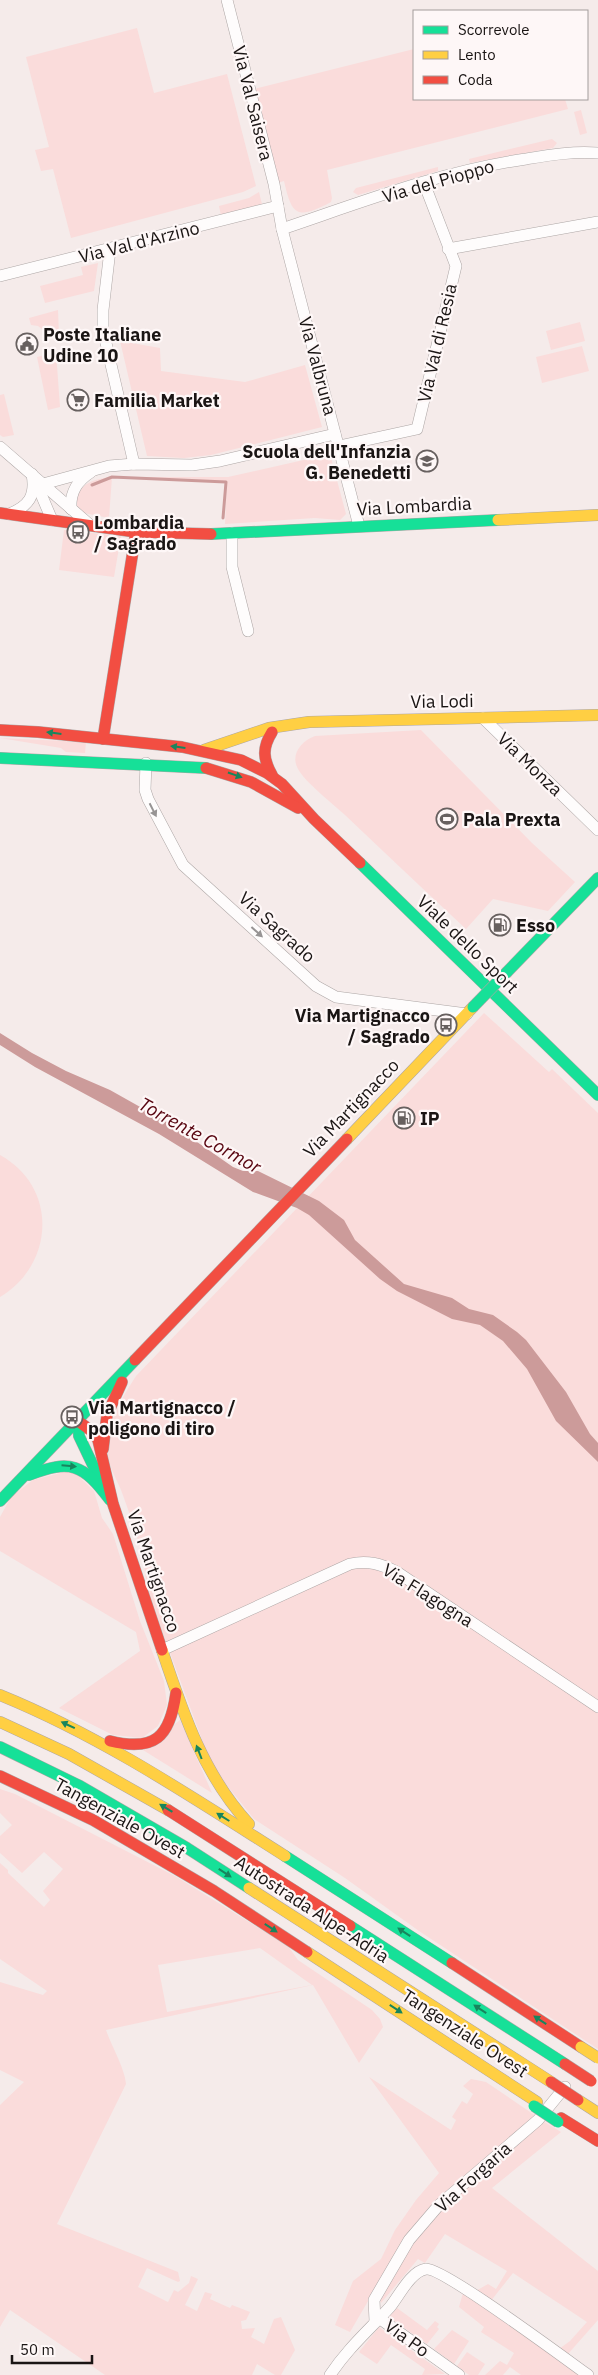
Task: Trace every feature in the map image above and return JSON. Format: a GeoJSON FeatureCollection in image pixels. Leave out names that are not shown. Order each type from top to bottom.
{"type":"FeatureCollection","features":[{"type":"Feature","properties":{"kind":"main road","name":"Via Lombardia"},"geometry":{"type":"LineString","coordinates":[[4,514],[136,532],[232,534],[598,515]]}},
{"type":"Feature","properties":{"kind":"main road"},"geometry":{"type":"LineString","coordinates":[[100,761],[136,532]]}},
{"type":"Feature","properties":{"kind":"main road","name":"Via Lodi"},"geometry":{"type":"LineString","coordinates":[[202,750],[219,746],[255,732],[340,720],[598,716]]}},
{"type":"Feature","properties":{"kind":"main road","name":"Via Lodi"},"geometry":{"type":"LineString","coordinates":[[200,767],[287,726]]}},
{"type":"Feature","properties":{"kind":"main road","name":"Viale dello Sport"},"geometry":{"type":"LineString","coordinates":[[0,730],[29,730],[202,750],[246,762],[272,775],[288,788],[314,819],[598,1095]]}},
{"type":"Feature","properties":{"kind":"main road"},"geometry":{"type":"LineString","coordinates":[[272,732],[263,751],[264,758],[272,775]]}},
{"type":"Feature","properties":{"kind":"main road","name":"Viale dello Sport"},"geometry":{"type":"LineString","coordinates":[[0,758],[146,763],[200,767],[229,773],[253,781],[314,819]]}},
{"type":"Feature","properties":{"kind":"main road","name":"Via Martignacco"},"geometry":{"type":"LineString","coordinates":[[0,1500],[598,878]]}},
{"type":"Feature","properties":{"kind":"main road","name":"Via Martignacco"},"geometry":{"type":"LineString","coordinates":[[103,1454],[107,1415],[131,1365]]}},
{"type":"Feature","properties":{"kind":"main road","name":"Via Martignacco"},"geometry":{"type":"LineString","coordinates":[[78,1421],[93,1432],[103,1454],[113,1504],[162,1650],[202,1760],[212,1780],[236,1811],[285,1856]]}},
{"type":"Feature","properties":{"kind":"main road","name":"Via Martignacco"},"geometry":{"type":"LineString","coordinates":[[78,1421],[79,1436],[113,1504]]}},
{"type":"Feature","properties":{"kind":"main road","name":"Via Martignacco"},"geometry":{"type":"LineString","coordinates":[[22,1478],[55,1466],[68,1464],[78,1466],[90,1475],[113,1504]]}},
{"type":"Feature","properties":{"kind":"main road"},"geometry":{"type":"LineString","coordinates":[[85,1733],[129,1746],[147,1744],[160,1737],[171,1724],[176,1690]]}},
{"type":"Feature","properties":{"kind":"main road"},"geometry":{"type":"LineString","coordinates":[[0,1695],[85,1733],[285,1856],[598,2058]]}},
{"type":"Feature","properties":{"kind":"main road","name":"Autostrada Alpe-Adria"},"geometry":{"type":"LineString","coordinates":[[0,1722],[69,1754],[179,1816],[595,2083]]}},
{"type":"Feature","properties":{"kind":"main road","name":"Autostrada Alpe-Adria"},"geometry":{"type":"LineString","coordinates":[[0,1747],[80,1786],[171,1839],[598,2113]]}},
{"type":"Feature","properties":{"kind":"main road","name":"Tangenziale Ovest"},"geometry":{"type":"LineString","coordinates":[[0,1776],[68,1806],[214,1891],[535,2104],[597,2140]]}},
{"type":"Feature","properties":{"kind":"main road"},"geometry":{"type":"LineString","coordinates":[[0,1785],[68,1806]]}},
{"type":"Feature","properties":{"kind":"main road"},"geometry":{"type":"LineString","coordinates":[[296,1945],[315,1965],[377,2006],[384,2016]]}},
{"type":"Feature","properties":{"kind":"main road"},"geometry":{"type":"LineString","coordinates":[[488,2078],[535,2104]]}},
{"type":"Feature","properties":{"kind":"street","name":"Via Val Saisera"},"geometry":{"type":"LineString","coordinates":[[227,0],[272,174],[278,206]]}},
{"type":"Feature","properties":{"kind":"street","name":"Via del Pioppo"},"geometry":{"type":"LineString","coordinates":[[282,229],[424,183],[489,165],[566,152],[598,152]]}},
{"type":"Feature","properties":{"kind":"street","name":"Via Val di Resia"},"geometry":{"type":"LineString","coordinates":[[338,446],[417,429],[456,266],[424,183]]}},
{"type":"Feature","properties":{"kind":"street","name":"Via Valbruna"},"geometry":{"type":"LineString","coordinates":[[278,206],[282,229],[359,526]]}},
{"type":"Feature","properties":{"kind":"street","name":"Via Val d'Arzino"},"geometry":{"type":"LineString","coordinates":[[0,276],[110,250],[278,206]]}},
{"type":"Feature","properties":{"kind":"street"},"geometry":{"type":"LineString","coordinates":[[448,249],[598,222]]}},
{"type":"Feature","properties":{"kind":"street"},"geometry":{"type":"LineString","coordinates":[[110,250],[103,310],[103,330],[134,464]]}},
{"type":"Feature","properties":{"kind":"street"},"geometry":{"type":"LineString","coordinates":[[41,484],[96,468],[134,464],[192,465],[210,463],[336,434]]}},
{"type":"Feature","properties":{"kind":"street"},"geometry":{"type":"LineString","coordinates":[[0,447],[92,526]]}},
{"type":"Feature","properties":{"kind":"street"},"geometry":{"type":"LineString","coordinates":[[58,496],[69,492],[96,468]]}},
{"type":"Feature","properties":{"kind":"street"},"geometry":{"type":"LineString","coordinates":[[4,514],[20,510],[30,499],[34,486],[32,474]]}},
{"type":"Feature","properties":{"kind":"street"},"geometry":{"type":"LineString","coordinates":[[41,484],[52,520]]}},
{"type":"Feature","properties":{"kind":"street"},"geometry":{"type":"LineString","coordinates":[[71,509],[71,499],[76,486]]}},
{"type":"Feature","properties":{"kind":"street"},"geometry":{"type":"LineString","coordinates":[[52,520],[59,504],[58,496]]}},
{"type":"Feature","properties":{"kind":"street"},"geometry":{"type":"LineString","coordinates":[[232,534],[232,567],[248,631]]}},
{"type":"Feature","properties":{"kind":"street","name":"Via Monza"},"geometry":{"type":"LineString","coordinates":[[483,718],[598,830]]}},
{"type":"Feature","properties":{"kind":"street"},"geometry":{"type":"LineString","coordinates":[[0,751],[26,758]]}},
{"type":"Feature","properties":{"kind":"street","name":"Via Sagrado"},"geometry":{"type":"LineString","coordinates":[[146,763],[145,790],[148,799],[183,865],[316,986],[336,996],[385,1005],[470,1011]]}},
{"type":"Feature","properties":{"kind":"street","name":"Via Flagogna"},"geometry":{"type":"LineString","coordinates":[[162,1650],[350,1564],[369,1562],[398,1572],[598,1707]]}},
{"type":"Feature","properties":{"kind":"street","name":"Via Forgaria"},"geometry":{"type":"LineString","coordinates":[[377,2320],[374,2300],[409,2240],[439,2205],[538,2120],[598,2048]]}},
{"type":"Feature","properties":{"kind":"street"},"geometry":{"type":"LineString","coordinates":[[330,2375],[352,2344],[377,2320],[410,2280],[422,2270],[432,2270],[446,2277],[588,2375]]}},
{"type":"Feature","properties":{"kind":"street","name":"Via Po"},"geometry":{"type":"LineString","coordinates":[[377,2320],[459,2375]]}},
{"type":"Feature","properties":{"kind":"shaded area"},"geometry":{"type":"Polygon","coordinates":[[[137,28],[154,93],[227,74],[256,186],[243,192],[71,238],[53,169],[41,171],[35,150],[49,147],[26,57],[137,28]]]}},
{"type":"Feature","properties":{"kind":"shaded area"},"geometry":{"type":"Polygon","coordinates":[[[413,49],[413,100],[565,100],[568,109],[327,170],[331,202],[320,208],[303,212],[293,208],[284,181],[274,184],[250,90],[413,49]]]}},
{"type":"Feature","properties":{"kind":"shaded area"},"geometry":{"type":"Polygon","coordinates":[[[581,110],[587,133],[580,135],[574,112],[581,110]]]}},
{"type":"Feature","properties":{"kind":"shaded area"},"geometry":{"type":"Polygon","coordinates":[[[552,139],[557,143],[553,148],[470,163],[469,159],[552,139]]]}},
{"type":"Feature","properties":{"kind":"shaded area"},"geometry":{"type":"Polygon","coordinates":[[[438,167],[438,171],[358,195],[353,192],[356,188],[438,167]]]}},
{"type":"Feature","properties":{"kind":"shaded area"},"geometry":{"type":"Polygon","coordinates":[[[259,192],[262,204],[221,216],[219,206],[249,198],[259,192]]]}},
{"type":"Feature","properties":{"kind":"shaded area"},"geometry":{"type":"Polygon","coordinates":[[[98,263],[94,291],[45,303],[40,286],[83,275],[81,267],[98,263]]]}},
{"type":"Feature","properties":{"kind":"shaded area"},"geometry":{"type":"Polygon","coordinates":[[[58,310],[59,335],[52,337],[38,326],[31,325],[29,318],[58,310]]]}},
{"type":"Feature","properties":{"kind":"shaded area"},"geometry":{"type":"Polygon","coordinates":[[[580,322],[585,341],[551,350],[546,331],[580,322]]]}},
{"type":"Feature","properties":{"kind":"shaded area"},"geometry":{"type":"Polygon","coordinates":[[[120,341],[160,348],[161,371],[245,382],[305,365],[322,427],[211,455],[184,458],[147,456],[120,341]]]}},
{"type":"Feature","properties":{"kind":"shaded area"},"geometry":{"type":"Polygon","coordinates":[[[582,346],[589,371],[542,383],[536,357],[582,346]]]}},
{"type":"Feature","properties":{"kind":"shaded area"},"geometry":{"type":"Polygon","coordinates":[[[56,352],[60,407],[48,410],[37,357],[56,352]]]}},
{"type":"Feature","properties":{"kind":"shaded area"},"geometry":{"type":"Polygon","coordinates":[[[4,394],[14,435],[3,437],[0,435],[0,395],[4,394]]]}},
{"type":"Feature","properties":{"kind":"shaded area"},"geometry":{"type":"Polygon","coordinates":[[[330,454],[346,514],[340,520],[315,518],[225,524],[227,482],[112,477],[228,477],[330,454]]]}},
{"type":"Feature","properties":{"kind":"shaded area"},"geometry":{"type":"Polygon","coordinates":[[[112,477],[109,518],[84,513],[76,506],[79,492],[82,488],[92,481],[112,477]]]}},
{"type":"Feature","properties":{"kind":"shaded area"},"geometry":{"type":"Polygon","coordinates":[[[64,530],[121,536],[114,577],[59,570],[64,530]]]}},
{"type":"Feature","properties":{"kind":"shaded area"},"geometry":{"type":"Polygon","coordinates":[[[421,730],[532,843],[575,882],[548,911],[493,899],[466,929],[313,786],[296,764],[295,759],[298,749],[305,741],[315,736],[421,730]]]}},
{"type":"Feature","properties":{"kind":"shaded area"},"geometry":{"type":"Polygon","coordinates":[[[0,738],[86,742],[85,753],[66,752],[61,748],[0,738]]]}},
{"type":"Feature","properties":{"kind":"shaded area"},"geometry":{"type":"Polygon","coordinates":[[[484,1013],[549,1072],[552,1069],[598,1113],[598,2049],[419,1931],[345,1878],[254,1819],[212,1767],[147,1590],[144,1564],[138,1539],[107,1455],[107,1440],[112,1421],[120,1402],[136,1376],[484,1013]]]}},
{"type":"Feature","properties":{"kind":"shaded area"},"geometry":{"type":"Polygon","coordinates":[[[0,1033],[32,1053],[66,1071],[110,1090],[174,1126],[233,1167],[243,1171],[258,1171],[319,1201],[344,1220],[355,1240],[404,1284],[452,1298],[469,1309],[493,1315],[517,1332],[526,1340],[566,1392],[590,1434],[598,1443],[598,1462],[556,1421],[527,1369],[503,1341],[480,1325],[452,1319],[397,1291],[380,1279],[309,1215],[297,1208],[253,1192],[159,1134],[35,1067],[0,1045],[0,1033]]]}},
{"type":"Feature","properties":{"kind":"shaded area"},"geometry":{"type":"Polygon","coordinates":[[[0,1155],[19,1169],[32,1186],[40,1205],[42,1226],[39,1246],[31,1265],[18,1283],[0,1297],[0,1155]]]}},
{"type":"Feature","properties":{"kind":"shaded area"},"geometry":{"type":"Polygon","coordinates":[[[72,1470],[94,1491],[102,1518],[113,1534],[140,1621],[164,1681],[167,1705],[158,1726],[142,1738],[113,1735],[59,1708],[140,1651],[136,1632],[0,1551],[0,1517],[11,1497],[33,1480],[72,1470]]]}},
{"type":"Feature","properties":{"kind":"shaded area"},"geometry":{"type":"Polygon","coordinates":[[[180,1720],[212,1793],[143,1750],[180,1720]]]}},
{"type":"Feature","properties":{"kind":"shaded area"},"geometry":{"type":"Polygon","coordinates":[[[0,1789],[15,1794],[175,1876],[288,1946],[298,1960],[372,2010],[380,2019],[383,2027],[359,2063],[313,1985],[106,2030],[121,2065],[126,2084],[57,2224],[178,2272],[180,2281],[178,2282],[147,2268],[138,2287],[168,2302],[174,2290],[178,2292],[189,2283],[191,2276],[198,2279],[185,2305],[197,2311],[205,2292],[212,2294],[210,2299],[230,2308],[232,2305],[250,2312],[246,2320],[241,2321],[242,2329],[255,2328],[251,2337],[264,2344],[274,2319],[281,2317],[295,2350],[281,2375],[275,2375],[257,2364],[252,2375],[105,2375],[10,2310],[0,2327],[0,2105],[24,2082],[0,2070],[0,1982],[43,1995],[47,1991],[0,1959],[0,1863],[44,1907],[50,1900],[43,1891],[63,1869],[44,1852],[22,1873],[0,1853],[0,1836],[12,1825],[0,1813],[0,1789]],[[260,1948],[158,1965],[167,2012],[312,1985],[260,1948]]]}},
{"type":"Feature","properties":{"kind":"shaded area"},"geometry":{"type":"Polygon","coordinates":[[[369,2077],[451,2130],[456,2120],[452,2117],[462,2101],[467,2104],[473,2094],[463,2086],[471,2079],[486,2082],[536,2116],[392,2260],[350,2332],[335,2325],[353,2281],[381,2259],[395,2230],[416,2200],[439,2173],[369,2077]]]}},
{"type":"Feature","properties":{"kind":"shaded area"},"geometry":{"type":"Polygon","coordinates":[[[543,2121],[561,2132],[492,2188],[598,2271],[598,2320],[568,2354],[559,2349],[570,2341],[587,2322],[513,2273],[490,2302],[474,2292],[488,2284],[496,2289],[507,2271],[445,2234],[425,2263],[418,2259],[381,2303],[380,2299],[413,2244],[442,2209],[543,2121]]]}},
{"type":"Feature","properties":{"kind":"shaded area"},"geometry":{"type":"Polygon","coordinates":[[[463,2293],[581,2375],[521,2375],[510,2367],[503,2375],[485,2375],[500,2361],[507,2365],[514,2353],[481,2332],[484,2327],[459,2307],[463,2293]]]}},
{"type":"Feature","properties":{"kind":"shaded area"},"geometry":{"type":"Polygon","coordinates":[[[397,2308],[427,2330],[435,2321],[439,2324],[437,2327],[439,2329],[427,2344],[389,2317],[397,2308]]]}},
{"type":"Feature","properties":{"kind":"shaded area"},"geometry":{"type":"Polygon","coordinates":[[[379,2327],[445,2374],[422,2375],[425,2369],[391,2345],[377,2364],[359,2352],[379,2327]]]}},
{"type":"Feature","properties":{"kind":"shaded area"},"geometry":{"type":"Polygon","coordinates":[[[452,2330],[469,2341],[454,2364],[434,2349],[452,2330]]]}},
{"type":"Feature","properties":{"kind":"shaded area"},"geometry":{"type":"Polygon","coordinates":[[[467,2352],[485,2364],[478,2375],[469,2375],[457,2366],[467,2352]]]}},
{"type":"Feature","properties":{"kind":"waterway"},"geometry":{"type":"LineString","coordinates":[[92,485],[112,477],[226,482],[223,518]]}},
{"type":"Feature","properties":{"kind":"traffic: fast"},"geometry":{"type":"LineString","coordinates":[[211,534],[498,520]]}},
{"type":"Feature","properties":{"kind":"traffic: fast"},"geometry":{"type":"LineString","coordinates":[[0,758],[206,768]]}},
{"type":"Feature","properties":{"kind":"traffic: fast"},"geometry":{"type":"LineString","coordinates":[[360,863],[598,1095]]}},
{"type":"Feature","properties":{"kind":"traffic: fast"},"geometry":{"type":"LineString","coordinates":[[507,972],[598,878]]}},
{"type":"Feature","properties":{"kind":"traffic: fast"},"geometry":{"type":"LineString","coordinates":[[473,1007],[507,972]]}},
{"type":"Feature","properties":{"kind":"traffic: fast"},"geometry":{"type":"LineString","coordinates":[[0,1501],[135,1360]]}},
{"type":"Feature","properties":{"kind":"traffic: fast"},"geometry":{"type":"LineString","coordinates":[[78,1421],[79,1436],[99,1478]]}},
{"type":"Feature","properties":{"kind":"traffic: fast"},"geometry":{"type":"LineString","coordinates":[[29,1475],[56,1467],[66,1466],[75,1468],[84,1472],[92,1479],[110,1500]]}},
{"type":"Feature","properties":{"kind":"traffic: fast"},"geometry":{"type":"LineString","coordinates":[[0,1747],[80,1786],[187,1848],[249,1888]]}},
{"type":"Feature","properties":{"kind":"traffic: fast"},"geometry":{"type":"LineString","coordinates":[[285,1856],[452,1963]]}},
{"type":"Feature","properties":{"kind":"traffic: fast"},"geometry":{"type":"LineString","coordinates":[[350,1926],[565,2064]]}},
{"type":"Feature","properties":{"kind":"traffic: fast"},"geometry":{"type":"LineString","coordinates":[[534,2106],[558,2122]]}},
{"type":"Feature","properties":{"kind":"traffic: slow"},"geometry":{"type":"LineString","coordinates":[[498,520],[598,515]]}},
{"type":"Feature","properties":{"kind":"traffic: slow"},"geometry":{"type":"LineString","coordinates":[[204,750],[269,728],[309,722],[598,715]]}},
{"type":"Feature","properties":{"kind":"traffic: slow"},"geometry":{"type":"LineString","coordinates":[[347,1139],[473,1007]]}},
{"type":"Feature","properties":{"kind":"traffic: slow"},"geometry":{"type":"LineString","coordinates":[[162,1650],[196,1742],[219,1785],[249,1824]]}},
{"type":"Feature","properties":{"kind":"traffic: slow"},"geometry":{"type":"LineString","coordinates":[[0,1695],[37,1711],[110,1748],[181,1790],[285,1856]]}},
{"type":"Feature","properties":{"kind":"traffic: slow"},"geometry":{"type":"LineString","coordinates":[[0,1722],[69,1754],[168,1810]]}},
{"type":"Feature","properties":{"kind":"traffic: slow"},"geometry":{"type":"LineString","coordinates":[[249,1888],[551,2082]]}},
{"type":"Feature","properties":{"kind":"traffic: slow"},"geometry":{"type":"LineString","coordinates":[[307,1952],[537,2102]]}},
{"type":"Feature","properties":{"kind":"traffic: slow"},"geometry":{"type":"LineString","coordinates":[[581,2047],[598,2058]]}},
{"type":"Feature","properties":{"kind":"traffic: slow"},"geometry":{"type":"LineString","coordinates":[[578,2100],[598,2113]]}},
{"type":"Feature","properties":{"kind":"traffic: jam"},"geometry":{"type":"LineString","coordinates":[[0,513],[136,532],[211,534]]}},
{"type":"Feature","properties":{"kind":"traffic: jam"},"geometry":{"type":"LineString","coordinates":[[103,739],[136,532]]}},
{"type":"Feature","properties":{"kind":"traffic: jam"},"geometry":{"type":"LineString","coordinates":[[0,730],[38,732],[182,747],[241,760],[267,773],[282,784],[314,819],[360,863]]}},
{"type":"Feature","properties":{"kind":"traffic: jam"},"geometry":{"type":"LineString","coordinates":[[272,732],[265,748],[265,759],[272,775]]}},
{"type":"Feature","properties":{"kind":"traffic: jam"},"geometry":{"type":"LineString","coordinates":[[206,768],[251,782],[298,808]]}},
{"type":"Feature","properties":{"kind":"traffic: jam"},"geometry":{"type":"LineString","coordinates":[[135,1360],[347,1139]]}},
{"type":"Feature","properties":{"kind":"traffic: jam"},"geometry":{"type":"LineString","coordinates":[[103,1449],[107,1415],[122,1382]]}},
{"type":"Feature","properties":{"kind":"traffic: jam"},"geometry":{"type":"LineString","coordinates":[[78,1421],[93,1432],[98,1440],[113,1504],[162,1650]]}},
{"type":"Feature","properties":{"kind":"traffic: jam"},"geometry":{"type":"LineString","coordinates":[[110,1741],[138,1744],[158,1738],[169,1721],[176,1693]]}},
{"type":"Feature","properties":{"kind":"traffic: jam"},"geometry":{"type":"LineString","coordinates":[[0,1776],[93,1820],[214,1891],[307,1952]]}},
{"type":"Feature","properties":{"kind":"traffic: jam"},"geometry":{"type":"LineString","coordinates":[[168,1810],[350,1926]]}},
{"type":"Feature","properties":{"kind":"traffic: jam"},"geometry":{"type":"LineString","coordinates":[[452,1963],[581,2047]]}},
{"type":"Feature","properties":{"kind":"traffic: jam"},"geometry":{"type":"LineString","coordinates":[[565,2064],[591,2081]]}},
{"type":"Feature","properties":{"kind":"traffic: jam"},"geometry":{"type":"LineString","coordinates":[[551,2082],[578,2100]]}},
{"type":"Feature","properties":{"kind":"traffic: jam"},"geometry":{"type":"LineString","coordinates":[[561,2118],[598,2141]]}},
{"type":"Feature","properties":{"kind":"place","name":"Poste Italiane Udine 10"},"geometry":{"type":"Point","coordinates":[27,344]}},
{"type":"Feature","properties":{"kind":"place","name":"Familia Market"},"geometry":{"type":"Point","coordinates":[78,400]}},
{"type":"Feature","properties":{"kind":"place","name":"Scuola dell'Infanzia G. Benedetti"},"geometry":{"type":"Point","coordinates":[427,461]}},
{"type":"Feature","properties":{"kind":"place","name":"Lombardia / Sagrado"},"geometry":{"type":"Point","coordinates":[78,532]}},
{"type":"Feature","properties":{"kind":"place","name":"Pala Prexta"},"geometry":{"type":"Point","coordinates":[447,819]}},
{"type":"Feature","properties":{"kind":"place","name":"Esso"},"geometry":{"type":"Point","coordinates":[500,925]}},
{"type":"Feature","properties":{"kind":"place","name":"Via Martignacco / Sagrado"},"geometry":{"type":"Point","coordinates":[446,1025]}},
{"type":"Feature","properties":{"kind":"place","name":"IP"},"geometry":{"type":"Point","coordinates":[404,1118]}},
{"type":"Feature","properties":{"kind":"place","name":"Via Martignacco / poligono di tiro"},"geometry":{"type":"Point","coordinates":[72,1417]}},
{"type":"Feature","properties":{"kind":"water label","name":"Torrente Cormor"},"geometry":{"type":"Point","coordinates":[200,1135]}}]}
